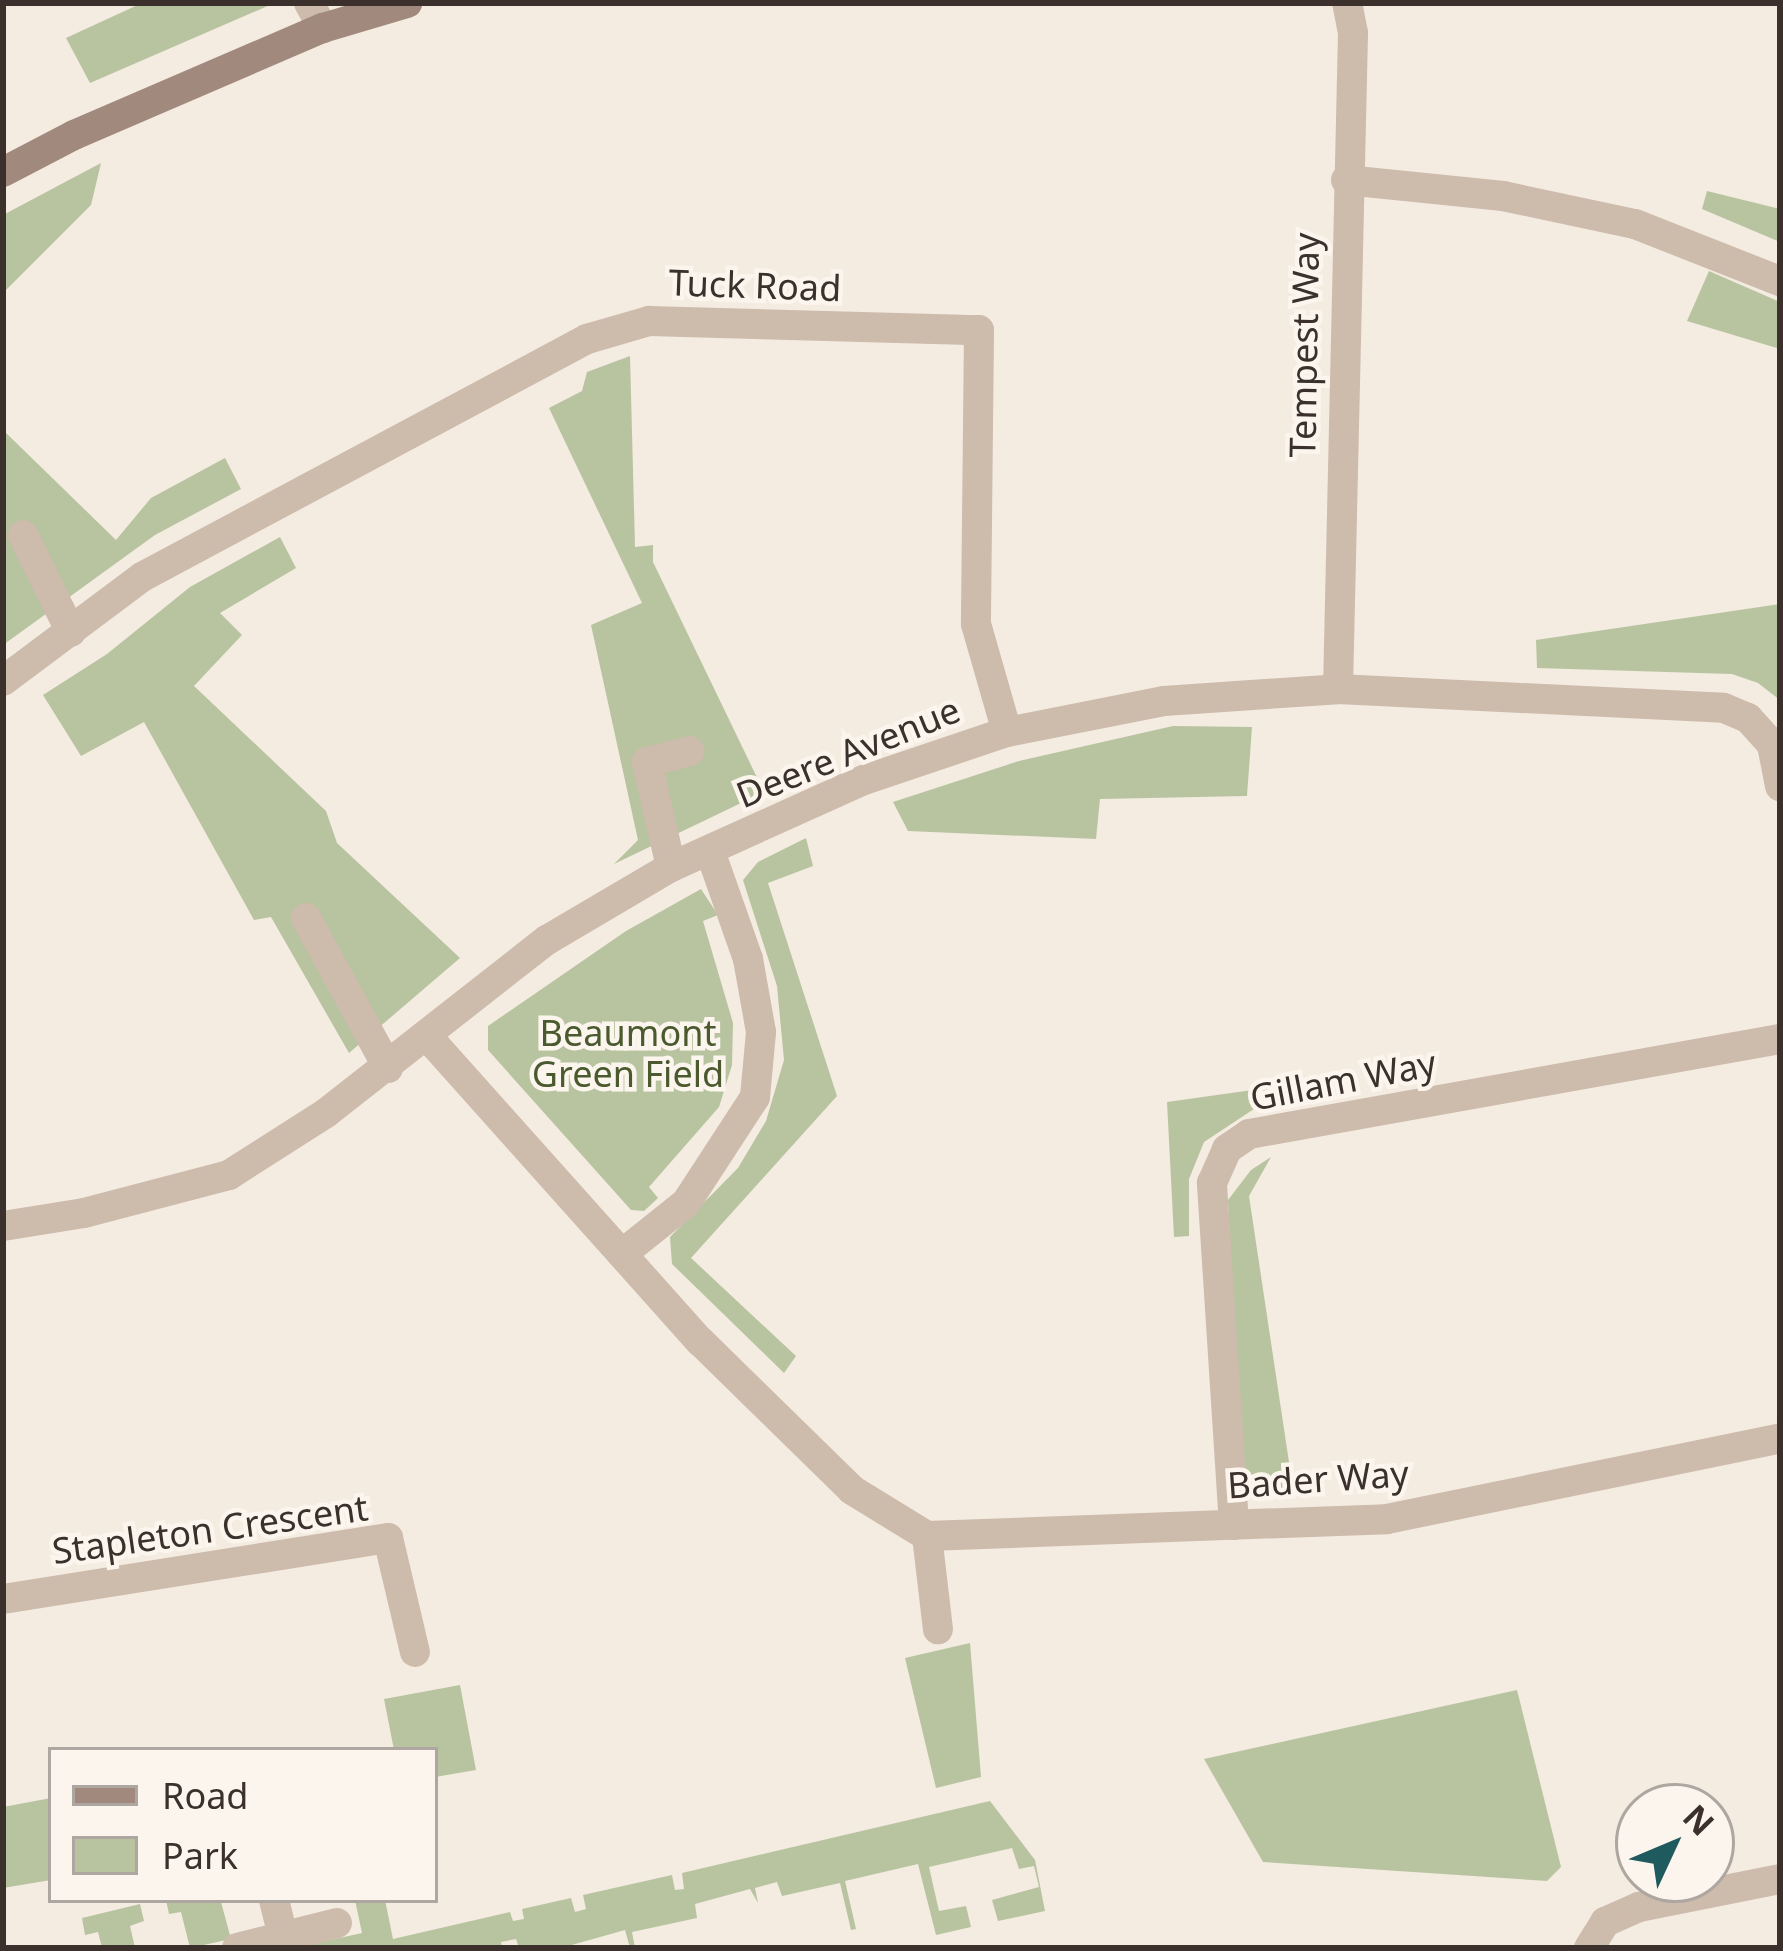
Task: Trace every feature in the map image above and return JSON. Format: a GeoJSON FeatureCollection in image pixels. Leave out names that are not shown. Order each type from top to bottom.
{"type":"FeatureCollection","features":[{"type":"Feature","properties":{"kind":"street"},"geometry":{"type":"LineString","coordinates":[[3,172],[316,15],[407,3]]}},
{"type":"Feature","properties":{"kind":"street","name":"Tempest Way"},"geometry":{"type":"LineString","coordinates":[[1337,689],[1353,33],[1347,3]]}},
{"type":"Feature","properties":{"kind":"street"},"geometry":{"type":"LineString","coordinates":[[1346,180],[1503,196],[1635,224],[1780,281]]}},
{"type":"Feature","properties":{"kind":"street","name":"Tuck Road"},"geometry":{"type":"LineString","coordinates":[[3,681],[142,578],[587,339],[649,321],[979,330],[976,624],[1006,732]]}},
{"type":"Feature","properties":{"kind":"street"},"geometry":{"type":"LineString","coordinates":[[23,535],[70,632]]}},
{"type":"Feature","properties":{"kind":"street","name":"Deere Avenue"},"geometry":{"type":"LineString","coordinates":[[3,1226],[84,1213],[230,1175],[388,1068],[547,940],[670,867],[864,781],[1006,732],[1164,701],[1337,689],[1724,708],[1748,718],[1772,745],[1780,786]]}},
{"type":"Feature","properties":{"kind":"street"},"geometry":{"type":"LineString","coordinates":[[670,867],[647,762],[691,751]]}},
{"type":"Feature","properties":{"kind":"street"},"geometry":{"type":"LineString","coordinates":[[622,1254],[686,1203],[755,1097],[761,1032],[748,959],[710,851]]}},
{"type":"Feature","properties":{"kind":"street"},"geometry":{"type":"LineString","coordinates":[[306,917],[388,1068]]}},
{"type":"Feature","properties":{"kind":"street"},"geometry":{"type":"LineString","coordinates":[[426,1035],[700,1341],[852,1490],[927,1536],[938,1629]]}},
{"type":"Feature","properties":{"kind":"street","name":"Gillam Way"},"geometry":{"type":"LineString","coordinates":[[1234,1526],[1212,1184],[1227,1149],[1249,1134],[1780,1039]]}},
{"type":"Feature","properties":{"kind":"street","name":"Bader Way"},"geometry":{"type":"LineString","coordinates":[[927,1536],[1387,1519],[1780,1438]]}},
{"type":"Feature","properties":{"kind":"street","name":"Stapleton Crescent"},"geometry":{"type":"LineString","coordinates":[[3,1599],[388,1538],[415,1652]]}},
{"type":"Feature","properties":{"kind":"street"},"geometry":{"type":"LineString","coordinates":[[1588,1948],[1605,1922],[1639,1907],[1780,1879]]}},
{"type":"Feature","properties":{"kind":"street"},"geometry":{"type":"LineString","coordinates":[[275,1903],[283,1936]]}},
{"type":"Feature","properties":{"kind":"street"},"geometry":{"type":"LineString","coordinates":[[236,1948],[337,1922]]}},
{"type":"Feature","properties":{"kind":"green space"},"geometry":{"type":"Polygon","coordinates":[[[142,3],[270,5],[90,83],[66,38],[142,3]]]}},
{"type":"Feature","properties":{"kind":"green space"},"geometry":{"type":"Polygon","coordinates":[[[101,163],[91,205],[3,293],[3,215],[101,163]]]}},
{"type":"Feature","properties":{"kind":"green space"},"geometry":{"type":"Polygon","coordinates":[[[1707,191],[1780,209],[1780,242],[1702,209],[1707,191]]]}},
{"type":"Feature","properties":{"kind":"green space"},"geometry":{"type":"Polygon","coordinates":[[[1709,271],[1780,302],[1780,349],[1687,321],[1709,271]]]}},
{"type":"Feature","properties":{"kind":"green space"},"geometry":{"type":"Polygon","coordinates":[[[630,356],[635,547],[653,545],[653,562],[764,792],[614,864],[638,840],[591,625],[642,603],[549,408],[582,391],[587,372],[630,356]]]}},
{"type":"Feature","properties":{"kind":"green space"},"geometry":{"type":"Polygon","coordinates":[[[3,430],[116,540],[151,498],[225,458],[241,489],[155,535],[3,645],[3,430]]]}},
{"type":"Feature","properties":{"kind":"green space"},"geometry":{"type":"Polygon","coordinates":[[[280,537],[296,568],[220,613],[242,635],[194,686],[326,811],[337,843],[460,958],[349,1053],[271,917],[254,920],[144,722],[81,756],[43,695],[107,654],[190,587],[280,537]]]}},
{"type":"Feature","properties":{"kind":"green space"},"geometry":{"type":"Polygon","coordinates":[[[1780,604],[1780,700],[1758,683],[1732,674],[1537,668],[1536,640],[1780,604]]]}},
{"type":"Feature","properties":{"kind":"green space"},"geometry":{"type":"Polygon","coordinates":[[[1173,726],[1252,727],[1247,796],[1100,799],[1096,839],[908,831],[893,802],[1019,761],[1173,726]]]}},
{"type":"Feature","properties":{"kind":"green space"},"geometry":{"type":"Polygon","coordinates":[[[806,838],[813,866],[768,883],[837,1096],[691,1258],[796,1356],[784,1373],[672,1264],[670,1237],[738,1168],[766,1121],[784,1060],[777,986],[743,880],[758,862],[806,838]]]}},
{"type":"Feature","properties":{"kind":"green space","name":"Beaumont Green Field"},"geometry":{"type":"Polygon","coordinates":[[[701,889],[718,915],[703,921],[733,1023],[732,1065],[719,1107],[649,1187],[658,1198],[644,1211],[631,1210],[488,1050],[488,1026],[626,931],[701,889]]]}},
{"type":"Feature","properties":{"kind":"green space"},"geometry":{"type":"Polygon","coordinates":[[[1337,1078],[1339,1096],[1260,1105],[1204,1142],[1189,1179],[1189,1236],[1174,1237],[1167,1102],[1337,1078]]]}},
{"type":"Feature","properties":{"kind":"green space"},"geometry":{"type":"Polygon","coordinates":[[[1271,1157],[1249,1196],[1293,1489],[1256,1491],[1242,1470],[1228,1200],[1251,1170],[1271,1157]]]}},
{"type":"Feature","properties":{"kind":"green space"},"geometry":{"type":"Polygon","coordinates":[[[970,1643],[981,1777],[936,1788],[905,1658],[970,1643]]]}},
{"type":"Feature","properties":{"kind":"green space"},"geometry":{"type":"Polygon","coordinates":[[[460,1685],[476,1770],[438,1776],[438,1747],[393,1747],[384,1699],[460,1685]]]}},
{"type":"Feature","properties":{"kind":"green space"},"geometry":{"type":"Polygon","coordinates":[[[1517,1690],[1561,1867],[1547,1881],[1263,1862],[1204,1759],[1517,1690]]]}},
{"type":"Feature","properties":{"kind":"green space"},"geometry":{"type":"Polygon","coordinates":[[[48,1799],[48,1880],[3,1888],[3,1807],[48,1799]]]}},
{"type":"Feature","properties":{"kind":"green space"},"geometry":{"type":"Polygon","coordinates":[[[990,1801],[1035,1860],[1045,1911],[998,1921],[992,1900],[1039,1887],[1034,1866],[1019,1869],[1012,1848],[929,1867],[939,1911],[966,1906],[971,1927],[936,1935],[918,1864],[845,1881],[856,1929],[851,1930],[840,1883],[782,1896],[777,1882],[755,1888],[758,1903],[750,1889],[695,1904],[697,1918],[632,1932],[635,1948],[630,1948],[625,1930],[561,1948],[519,1948],[516,1939],[501,1942],[502,1948],[294,1948],[362,1933],[356,1903],[386,1903],[393,1939],[510,1912],[513,1921],[524,1919],[522,1909],[571,1898],[575,1912],[586,1909],[583,1895],[672,1875],[675,1890],[684,1889],[682,1873],[990,1801]]]}},
{"type":"Feature","properties":{"kind":"green space"},"geometry":{"type":"Polygon","coordinates":[[[167,1903],[221,1903],[231,1939],[190,1948],[181,1912],[169,1914],[167,1903]]]}},
{"type":"Feature","properties":{"kind":"green space"},"geometry":{"type":"Polygon","coordinates":[[[140,1904],[144,1921],[130,1926],[135,1948],[102,1948],[98,1932],[85,1935],[82,1918],[140,1904]]]}}]}
